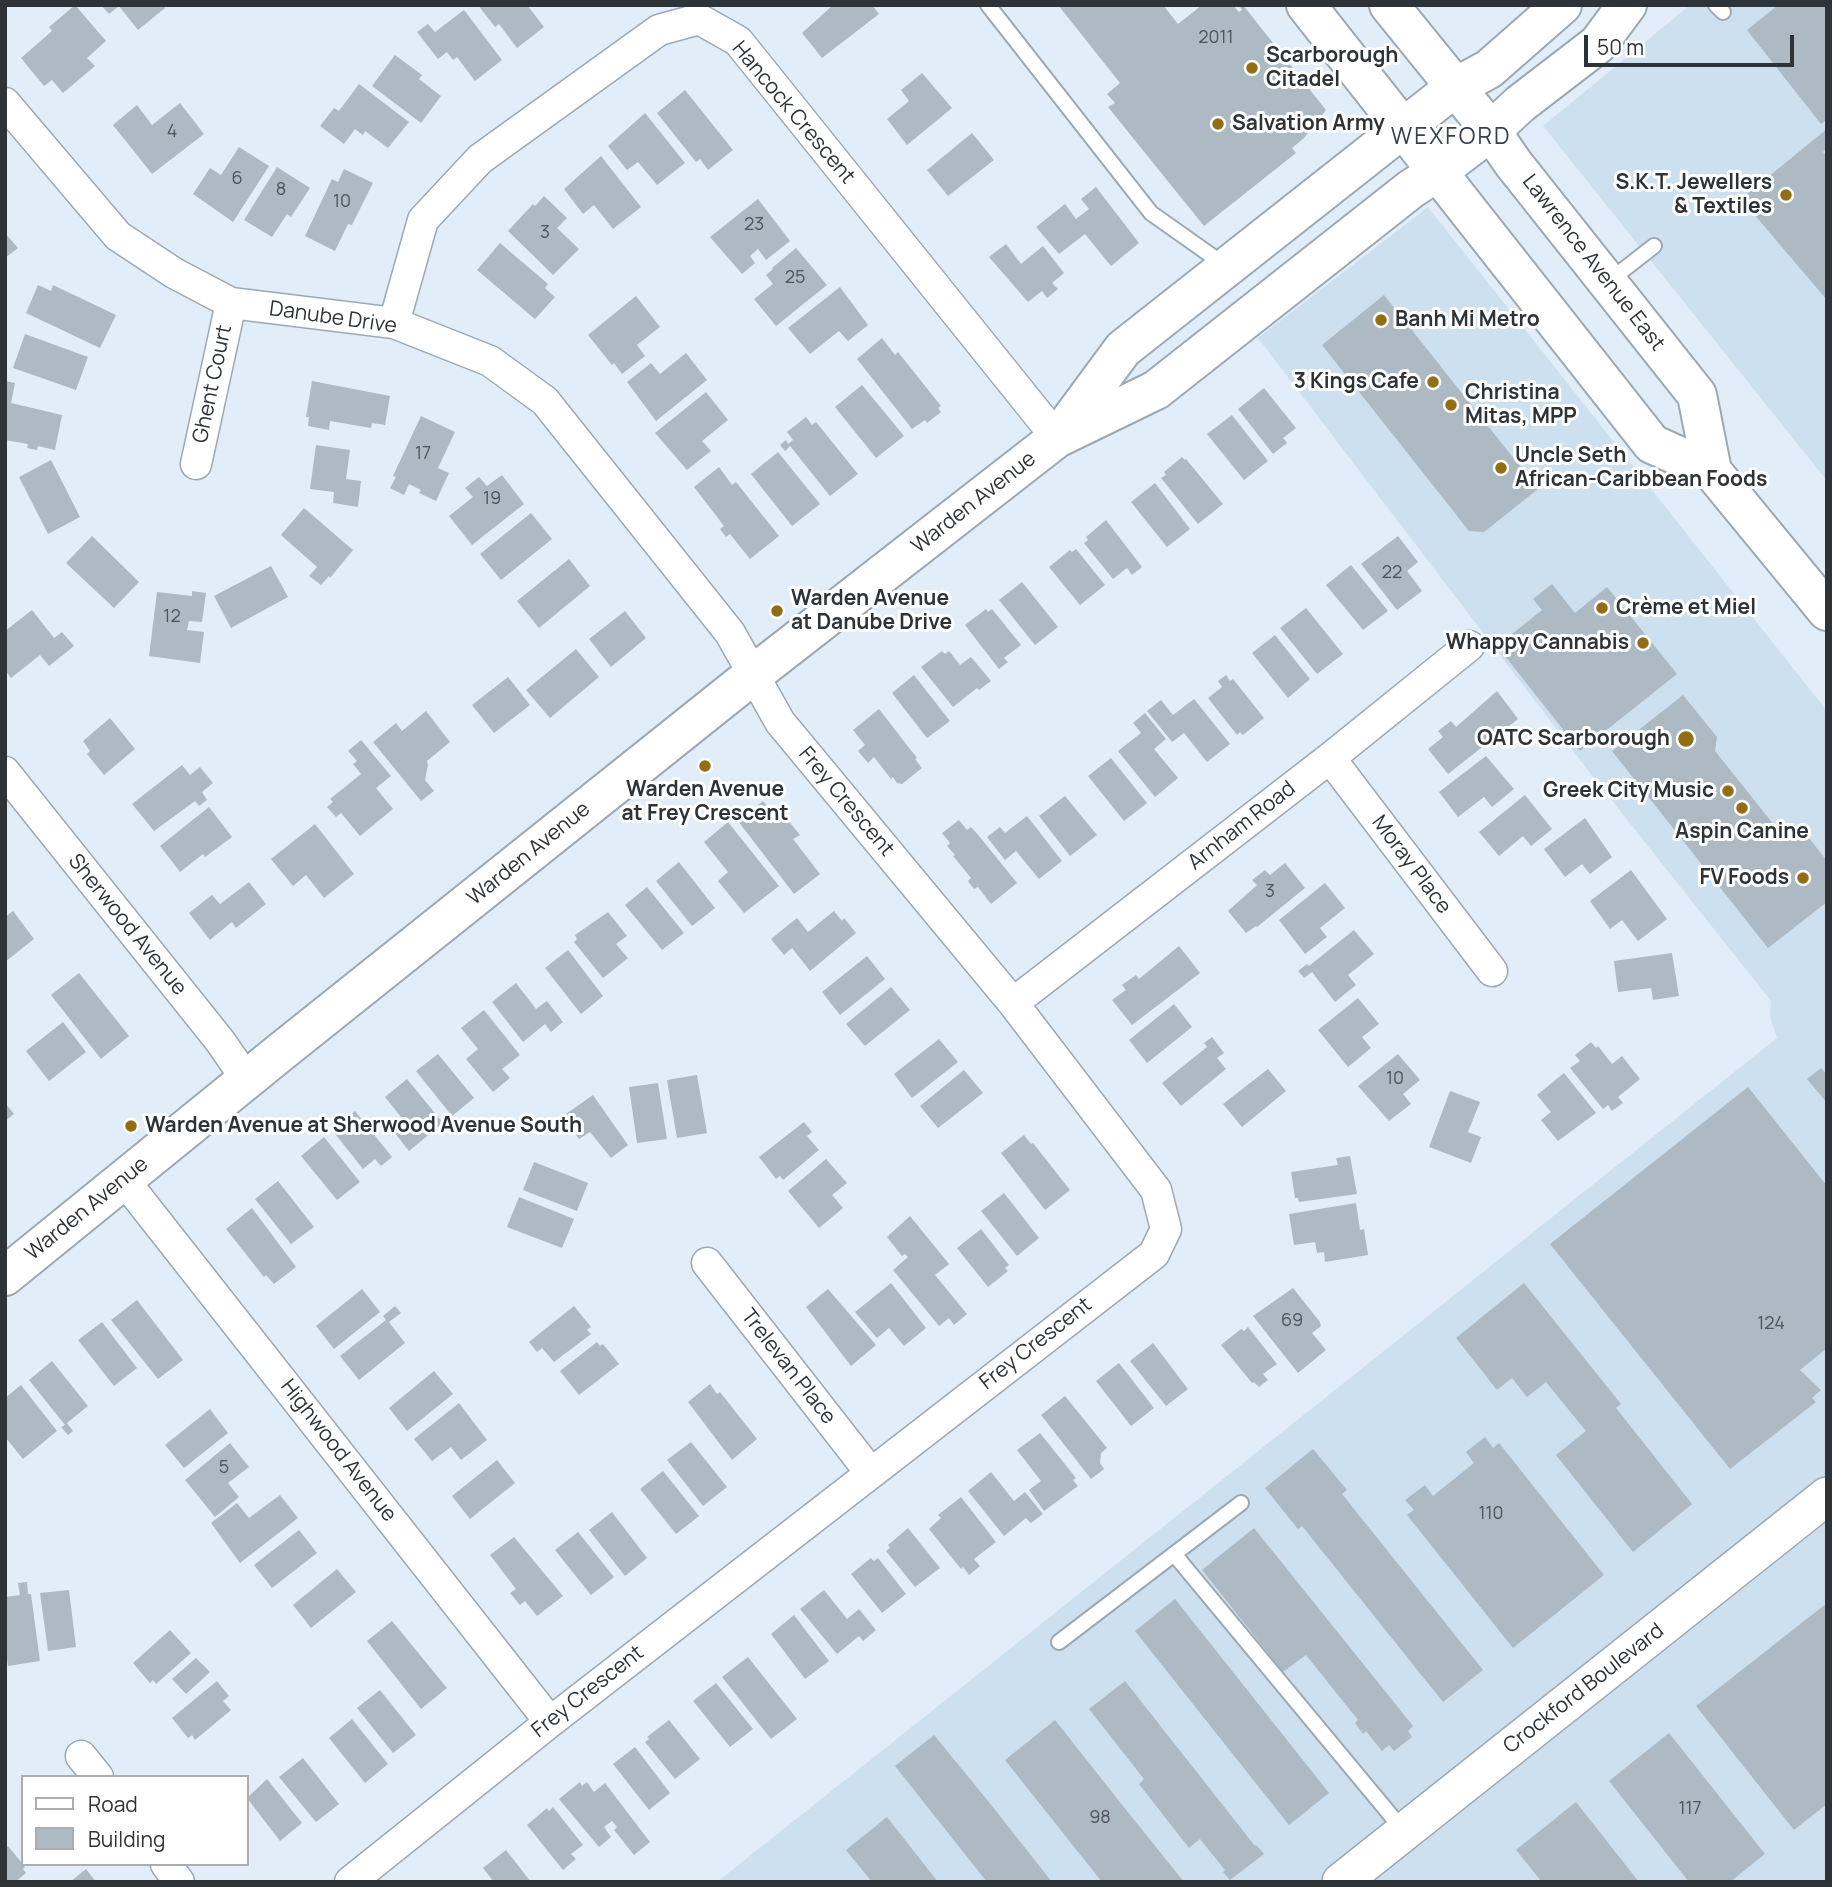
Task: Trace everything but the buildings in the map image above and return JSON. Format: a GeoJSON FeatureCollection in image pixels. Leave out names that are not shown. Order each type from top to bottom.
{"type":"FeatureCollection","features":[{"type":"Feature","properties":{"kind":"main road","name":"Lawrence Avenue East"},"geometry":{"type":"LineString","coordinates":[[1306,5],[1653,444],[1712,471],[1827,611]]}},
{"type":"Feature","properties":{"kind":"main road","name":"Lawrence Avenue East"},"geometry":{"type":"LineString","coordinates":[[1389,5],[1491,131],[1513,163],[1697,396],[1712,471]]}},
{"type":"Feature","properties":{"kind":"main road","name":"Warden Avenue"},"geometry":{"type":"LineString","coordinates":[[1057,438],[1123,349],[1454,88],[1489,69],[1562,5]]}},
{"type":"Feature","properties":{"kind":"main road","name":"Warden Avenue"},"geometry":{"type":"LineString","coordinates":[[5,1276],[754,674],[1057,438],[1156,390],[1411,188],[1491,131],[1520,104],[1598,44],[1627,5]]}},
{"type":"Feature","properties":{"kind":"street","name":"Hancock Crescent"},"geometry":{"type":"LineString","coordinates":[[394,323],[423,220],[480,159],[659,30],[699,19],[738,41],[1057,438]]}},
{"type":"Feature","properties":{"kind":"street","name":"Danube Drive"},"geometry":{"type":"LineString","coordinates":[[5,103],[118,236],[174,273],[231,303],[394,323],[490,361],[545,401],[730,633],[754,674]]}},
{"type":"Feature","properties":{"kind":"street","name":"Ghent Court"},"geometry":{"type":"LineString","coordinates":[[196,464],[231,303]]}},
{"type":"Feature","properties":{"kind":"street","name":"Arnham Road"},"geometry":{"type":"LineString","coordinates":[[1013,1003],[1330,758],[1469,646]]}},
{"type":"Feature","properties":{"kind":"street","name":"Frey Crescent"},"geometry":{"type":"LineString","coordinates":[[350,1882],[870,1472],[1154,1254],[1166,1229],[1156,1190],[1013,1003],[787,731],[754,674]]}},
{"type":"Feature","properties":{"kind":"street","name":"Moray Place"},"geometry":{"type":"LineString","coordinates":[[1330,758],[1492,971]]}},
{"type":"Feature","properties":{"kind":"street","name":"Sherwood Avenue"},"geometry":{"type":"LineString","coordinates":[[5,772],[220,1041],[247,1080]]}},
{"type":"Feature","properties":{"kind":"street","name":"Highwood Avenue"},"geometry":{"type":"LineString","coordinates":[[124,1180],[550,1722]]}},
{"type":"Feature","properties":{"kind":"street","name":"Trelevan Place"},"geometry":{"type":"LineString","coordinates":[[707,1263],[870,1472]]}},
{"type":"Feature","properties":{"kind":"street","name":"Crockford Boulevard"},"geometry":{"type":"LineString","coordinates":[[1341,1882],[1827,1496]]}},
{"type":"Feature","properties":{"kind":"street"},"geometry":{"type":"LineString","coordinates":[[167,1866],[179,1882]]}},
{"type":"Feature","properties":{"kind":"lane"},"geometry":{"type":"LineString","coordinates":[[988,5],[1151,213],[1227,267]]}},
{"type":"Feature","properties":{"kind":"lane"},"geometry":{"type":"LineString","coordinates":[[1608,282],[1654,246]]}},
{"type":"Feature","properties":{"kind":"lane"},"geometry":{"type":"LineString","coordinates":[[1059,1642],[1241,1503]]}},
{"type":"Feature","properties":{"kind":"lane"},"geometry":{"type":"LineString","coordinates":[[1174,1555],[1404,1832]]}},
{"type":"Feature","properties":{"kind":"shaded area"},"geometry":{"type":"Polygon","coordinates":[[[1690,5],[1827,5],[1827,481],[1543,126],[1690,5]]]}},
{"type":"Feature","properties":{"kind":"shaded area"},"geometry":{"type":"Polygon","coordinates":[[[1428,207],[1827,711],[1827,1882],[717,1882],[1777,1038],[1770,1017],[1771,1001],[1590,773],[1258,338],[1428,207]]]}},
{"type":"Feature","properties":{"kind":"place","name":"Scarborough Citadel"},"geometry":{"type":"Point","coordinates":[1252,68]}},
{"type":"Feature","properties":{"kind":"place","name":"Salvation Army"},"geometry":{"type":"Point","coordinates":[1218,124]}},
{"type":"Feature","properties":{"kind":"place","name":"S.K.T. Jewellers & Textiles"},"geometry":{"type":"Point","coordinates":[1786,195]}},
{"type":"Feature","properties":{"kind":"place","name":"Banh Mi Metro"},"geometry":{"type":"Point","coordinates":[1381,320]}},
{"type":"Feature","properties":{"kind":"place","name":"3 Kings Cafe"},"geometry":{"type":"Point","coordinates":[1433,382]}},
{"type":"Feature","properties":{"kind":"place","name":"Christina Mitas, MPP"},"geometry":{"type":"Point","coordinates":[1451,405]}},
{"type":"Feature","properties":{"kind":"place","name":"Uncle Seth African-Caribbean Foods"},"geometry":{"type":"Point","coordinates":[1501,468]}},
{"type":"Feature","properties":{"kind":"place","name":"Crème et Miel"},"geometry":{"type":"Point","coordinates":[1602,608]}},
{"type":"Feature","properties":{"kind":"place","name":"Warden Avenue at Danube Drive"},"geometry":{"type":"Point","coordinates":[777,611]}},
{"type":"Feature","properties":{"kind":"place","name":"Whappy Cannabis"},"geometry":{"type":"Point","coordinates":[1643,643]}},
{"type":"Feature","properties":{"kind":"place","name":"OATC Scarborough"},"geometry":{"type":"Point","coordinates":[1686,739]}},
{"type":"Feature","properties":{"kind":"place","name":"Warden Avenue at Frey Crescent"},"geometry":{"type":"Point","coordinates":[705,766]}},
{"type":"Feature","properties":{"kind":"place","name":"Greek City Music"},"geometry":{"type":"Point","coordinates":[1728,791]}},
{"type":"Feature","properties":{"kind":"place","name":"Aspin Canine"},"geometry":{"type":"Point","coordinates":[1742,808]}},
{"type":"Feature","properties":{"kind":"place","name":"FV Foods"},"geometry":{"type":"Point","coordinates":[1803,878]}},
{"type":"Feature","properties":{"kind":"place","name":"Warden Avenue at Sherwood Avenue South"},"geometry":{"type":"Point","coordinates":[131,1126]}},
{"type":"Feature","properties":{"kind":"district","name":"WEXFORD"},"geometry":{"type":"Point","coordinates":[1451,138]}}]}
